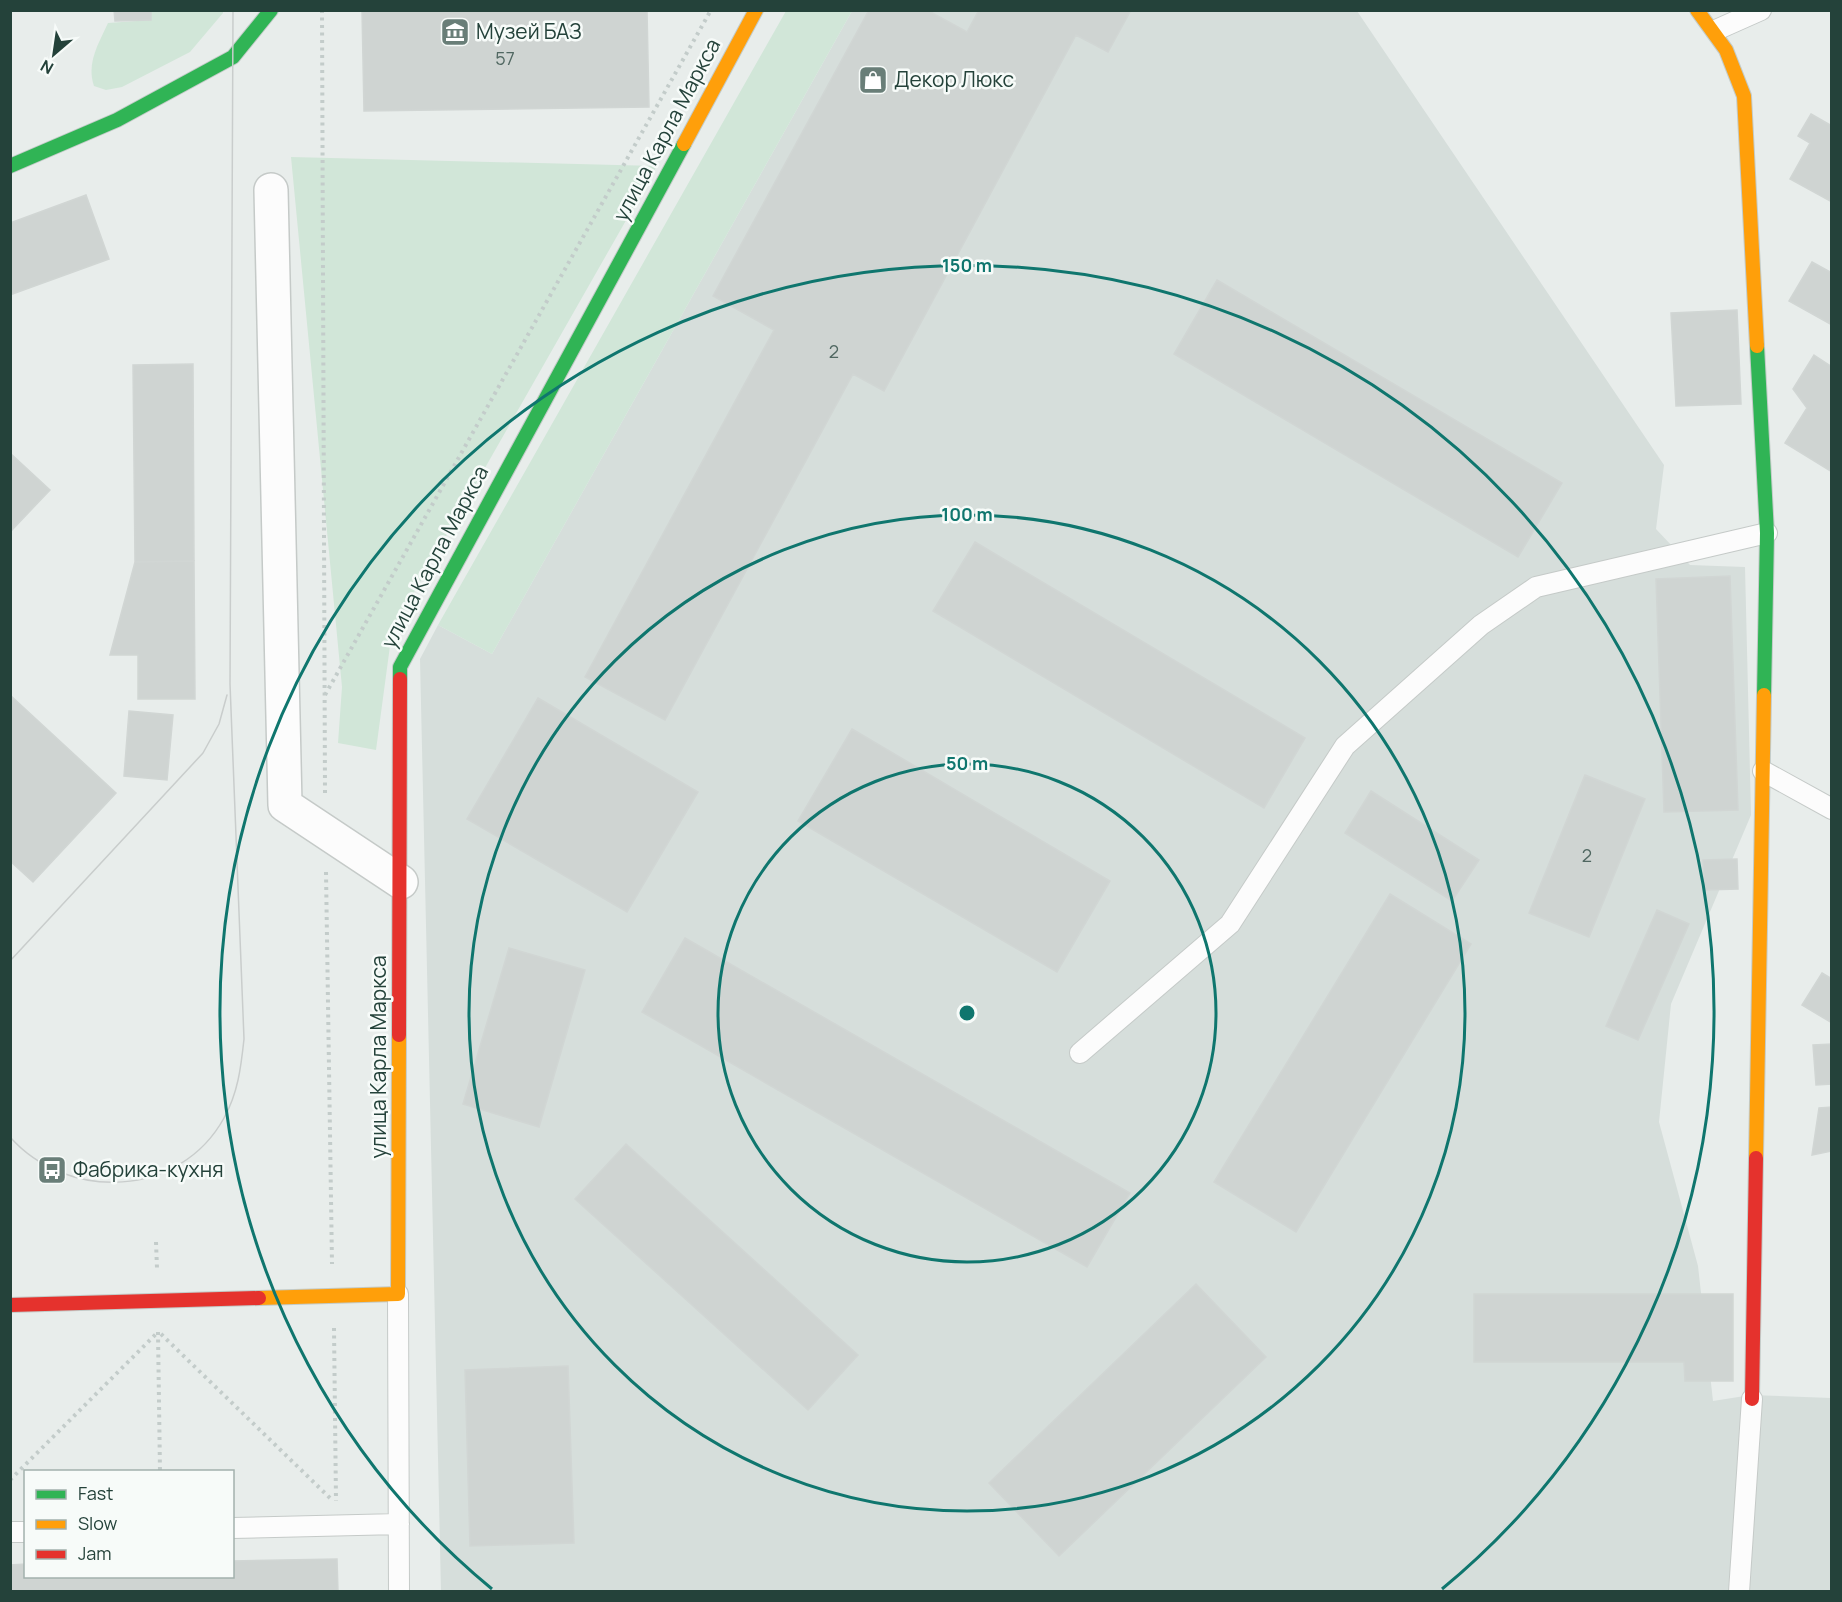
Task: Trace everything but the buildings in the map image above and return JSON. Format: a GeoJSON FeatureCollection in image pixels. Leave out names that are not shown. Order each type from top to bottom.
{"type":"FeatureCollection","features":[{"type":"Feature","properties":{"kind":"street","name":"улица Карла Маркса"},"geometry":{"type":"LineString","coordinates":[[398,1294],[400,667],[756,10]]}},
{"type":"Feature","properties":{"kind":"street"},"geometry":{"type":"LineString","coordinates":[[1697,10],[1716,30],[1733,58],[1744,96],[1767,533],[1752,1399]]}},
{"type":"Feature","properties":{"kind":"street"},"geometry":{"type":"LineString","coordinates":[[10,166],[117,120],[232,57],[267,12]]}},
{"type":"Feature","properties":{"kind":"street"},"geometry":{"type":"LineString","coordinates":[[271,190],[285,805],[401,882]]}},
{"type":"Feature","properties":{"kind":"street"},"geometry":{"type":"LineString","coordinates":[[10,1305],[398,1294]]}},
{"type":"Feature","properties":{"kind":"lane"},"geometry":{"type":"LineString","coordinates":[[1716,30],[1761,10]]}},
{"type":"Feature","properties":{"kind":"lane"},"geometry":{"type":"LineString","coordinates":[[1080,1053],[1230,924],[1345,746],[1481,625],[1536,587],[1767,533]]}},
{"type":"Feature","properties":{"kind":"lane"},"geometry":{"type":"LineString","coordinates":[[1763,771],[1832,809]]}},
{"type":"Feature","properties":{"kind":"lane"},"geometry":{"type":"LineString","coordinates":[[398,1294],[399,1592]]}},
{"type":"Feature","properties":{"kind":"lane"},"geometry":{"type":"LineString","coordinates":[[1739,1592],[1752,1399]]}},
{"type":"Feature","properties":{"kind":"lane"},"geometry":{"type":"LineString","coordinates":[[234,1528],[399,1524]]}},
{"type":"Feature","properties":{"kind":"path"},"geometry":{"type":"LineString","coordinates":[[322,10],[325,795]]}},
{"type":"Feature","properties":{"kind":"path"},"geometry":{"type":"LineString","coordinates":[[325,696],[711,10]]}},
{"type":"Feature","properties":{"kind":"path"},"geometry":{"type":"LineString","coordinates":[[158,1332],[336,1504],[326,871]]}},
{"type":"Feature","properties":{"kind":"path"},"geometry":{"type":"LineString","coordinates":[[158,1332],[160,1470]]}},
{"type":"Feature","properties":{"kind":"path"},"geometry":{"type":"LineString","coordinates":[[10,1479],[158,1332]]}},
{"type":"Feature","properties":{"kind":"shaded area"},"geometry":{"type":"Polygon","coordinates":[[[852,11],[1357,11],[1664,465],[1656,529],[1690,565],[1745,567],[1751,815],[1671,1004],[1659,1122],[1698,1266],[1713,1401],[1751,1395],[1831,1398],[1831,1591],[441,1591],[420,659],[438,625],[492,654],[852,11]]]}},
{"type":"Feature","properties":{"kind":"green space"},"geometry":{"type":"Polygon","coordinates":[[[151,11],[223,11],[223,13],[190,52],[122,87],[106,90],[94,86],[93,61],[108,23],[151,20],[151,11]]]}},
{"type":"Feature","properties":{"kind":"green space"},"geometry":{"type":"Polygon","coordinates":[[[786,11],[852,11],[492,654],[438,625],[786,11]]]}},
{"type":"Feature","properties":{"kind":"green space"},"geometry":{"type":"Polygon","coordinates":[[[291,157],[657,166],[392,631],[376,750],[338,743],[342,687],[291,157]]]}},
{"type":"Feature","properties":{"kind":"tram line"},"geometry":{"type":"LineString","coordinates":[[10,1137],[34,1158],[62,1173],[92,1181],[122,1182],[152,1176],[180,1164],[205,1144],[224,1118],[233,1099],[242,1060],[244,1039],[230,684],[233,10]]}},
{"type":"Feature","properties":{"kind":"tram line"},"geometry":{"type":"LineString","coordinates":[[10,961],[203,753],[219,724],[227,695]]}},
{"type":"Feature","properties":{"kind":"traffic: fast"},"geometry":{"type":"LineString","coordinates":[[10,166],[117,120],[233,57],[271,10]]}},
{"type":"Feature","properties":{"kind":"traffic: fast"},"geometry":{"type":"LineString","coordinates":[[400,679],[400,667],[684,144]]}},
{"type":"Feature","properties":{"kind":"traffic: fast"},"geometry":{"type":"LineString","coordinates":[[1757,346],[1767,533],[1764,695]]}},
{"type":"Feature","properties":{"kind":"traffic: slow"},"geometry":{"type":"LineString","coordinates":[[684,144],[756,10]]}},
{"type":"Feature","properties":{"kind":"traffic: slow"},"geometry":{"type":"LineString","coordinates":[[1697,10],[1726,50],[1744,96],[1757,346]]}},
{"type":"Feature","properties":{"kind":"traffic: slow"},"geometry":{"type":"LineString","coordinates":[[1756,1158],[1764,695]]}},
{"type":"Feature","properties":{"kind":"traffic: slow"},"geometry":{"type":"LineString","coordinates":[[259,1298],[398,1294],[399,1035]]}},
{"type":"Feature","properties":{"kind":"traffic: jam"},"geometry":{"type":"LineString","coordinates":[[399,1035],[400,679]]}},
{"type":"Feature","properties":{"kind":"traffic: jam"},"geometry":{"type":"LineString","coordinates":[[1752,1399],[1756,1158]]}},
{"type":"Feature","properties":{"kind":"traffic: jam"},"geometry":{"type":"LineString","coordinates":[[10,1305],[259,1298]]}},
{"type":"Feature","properties":{"kind":"place","name":"Музей БАЗ"},"geometry":{"type":"Point","coordinates":[455,32]}},
{"type":"Feature","properties":{"kind":"place","name":"Декор Люкс"},"geometry":{"type":"Point","coordinates":[873,80]}},
{"type":"Feature","properties":{"kind":"place","name":"Фабрика-кухня"},"geometry":{"type":"Point","coordinates":[52,1170]}}]}
